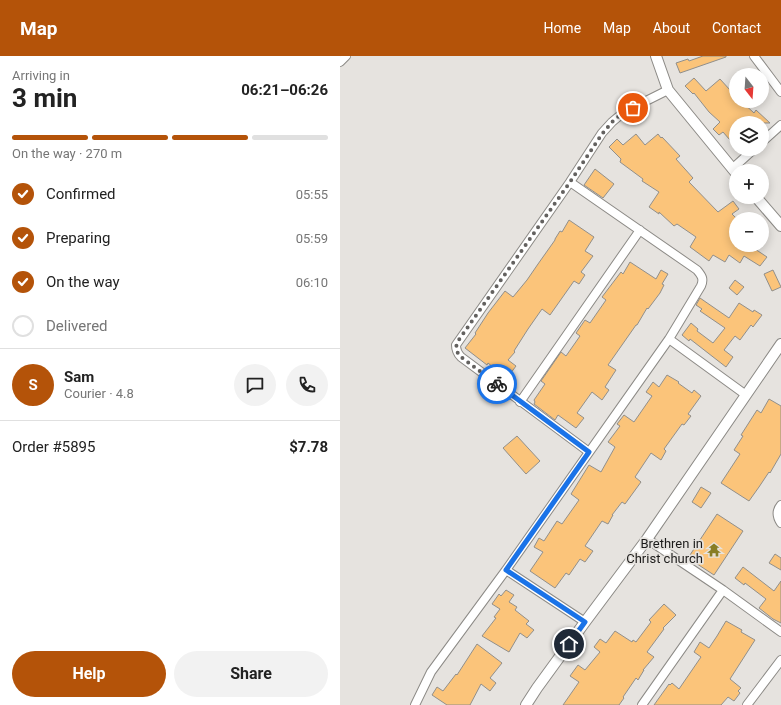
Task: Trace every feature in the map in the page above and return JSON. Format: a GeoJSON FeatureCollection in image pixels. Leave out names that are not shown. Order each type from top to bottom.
{"type":"FeatureCollection","features":[{"type":"Feature","properties":{"kind":"street"},"geometry":{"type":"LineString","coordinates":[[340,62],[346,56]]}},
{"type":"Feature","properties":{"kind":"street"},"geometry":{"type":"LineString","coordinates":[[656,56],[668,90],[729,165]]}},
{"type":"Feature","properties":{"kind":"street"},"geometry":{"type":"LineString","coordinates":[[754,56],[781,92]]}},
{"type":"Feature","properties":{"kind":"street"},"geometry":{"type":"LineString","coordinates":[[589,452],[461,357],[456,349],[456,345],[602,134],[612,122],[624,112],[668,90]]}},
{"type":"Feature","properties":{"kind":"street"},"geometry":{"type":"LineString","coordinates":[[769,136],[781,125]]}},
{"type":"Feature","properties":{"kind":"street"},"geometry":{"type":"LineString","coordinates":[[740,164],[748,156]]}},
{"type":"Feature","properties":{"kind":"street"},"geometry":{"type":"LineString","coordinates":[[415,705],[431,672],[506,570],[669,339],[701,286],[703,280],[702,276],[697,270],[570,182]]}},
{"type":"Feature","properties":{"kind":"street"},"geometry":{"type":"LineString","coordinates":[[762,204],[781,226]]}},
{"type":"Feature","properties":{"kind":"street"},"geometry":{"type":"LineString","coordinates":[[520,402],[640,230]]}},
{"type":"Feature","properties":{"kind":"street"},"geometry":{"type":"LineString","coordinates":[[669,339],[746,395]]}},
{"type":"Feature","properties":{"kind":"street"},"geometry":{"type":"LineString","coordinates":[[526,705],[646,539],[781,344]]}},
{"type":"Feature","properties":{"kind":"street"},"geometry":{"type":"LineString","coordinates":[[781,505],[777,513],[778,519],[781,523]]}},
{"type":"Feature","properties":{"kind":"street"},"geometry":{"type":"LineString","coordinates":[[646,539],[723,590],[781,632]]}},
{"type":"Feature","properties":{"kind":"street"},"geometry":{"type":"LineString","coordinates":[[506,570],[585,622]]}},
{"type":"Feature","properties":{"kind":"street"},"geometry":{"type":"LineString","coordinates":[[642,705],[723,590]]}},
{"type":"Feature","properties":{"kind":"street"},"geometry":{"type":"LineString","coordinates":[[747,705],[781,660]]}},
{"type":"Feature","properties":{"kind":"building"},"geometry":{"type":"Polygon","coordinates":[[[703,56],[726,57],[680,73],[676,63],[688,59],[689,61],[703,56]]]}},
{"type":"Feature","properties":{"kind":"building"},"geometry":{"type":"Polygon","coordinates":[[[694,78],[706,91],[720,79],[729,89],[729,108],[749,108],[754,113],[756,110],[762,116],[729,116],[729,139],[723,132],[719,135],[713,129],[720,122],[709,112],[694,93],[693,94],[685,86],[694,78]]]}},
{"type":"Feature","properties":{"kind":"building"},"geometry":{"type":"Polygon","coordinates":[[[636,134],[645,145],[658,134],[661,138],[662,137],[680,156],[676,159],[693,178],[689,182],[718,212],[729,204],[735,204],[739,209],[735,212],[729,212],[729,252],[760,252],[767,257],[760,266],[744,256],[740,263],[729,255],[725,262],[713,255],[709,261],[690,247],[696,237],[677,224],[674,226],[659,212],[659,214],[649,207],[659,192],[642,181],[643,179],[620,162],[621,159],[609,147],[617,139],[623,145],[636,134]]]}},
{"type":"Feature","properties":{"kind":"building"},"geometry":{"type":"Polygon","coordinates":[[[595,169],[614,184],[603,198],[584,185],[595,169]]]}},
{"type":"Feature","properties":{"kind":"building"},"geometry":{"type":"Polygon","coordinates":[[[569,220],[594,237],[585,251],[593,256],[581,272],[585,275],[579,284],[574,281],[550,315],[542,309],[514,351],[515,352],[508,360],[516,366],[507,378],[465,348],[476,334],[475,333],[488,313],[505,291],[513,297],[527,280],[569,220]]]}},
{"type":"Feature","properties":{"kind":"building"},"geometry":{"type":"Polygon","coordinates":[[[630,262],[656,279],[661,270],[668,274],[662,284],[664,285],[660,293],[648,309],[647,308],[637,325],[608,365],[616,370],[605,387],[609,390],[602,400],[592,392],[577,413],[584,418],[576,428],[558,415],[555,420],[534,404],[534,400],[545,384],[541,381],[561,352],[566,356],[580,336],[576,333],[585,320],[590,323],[606,300],[602,297],[621,272],[623,274],[630,262]]]}},
{"type":"Feature","properties":{"kind":"building"},"geometry":{"type":"Polygon","coordinates":[[[773,270],[781,287],[772,291],[764,274],[773,270]]]}},
{"type":"Feature","properties":{"kind":"building"},"geometry":{"type":"Polygon","coordinates":[[[735,280],[744,287],[737,295],[729,288],[735,280]]]}},
{"type":"Feature","properties":{"kind":"building"},"geometry":{"type":"Polygon","coordinates":[[[700,298],[729,318],[739,303],[753,312],[754,310],[762,315],[753,327],[751,325],[740,340],[735,336],[724,350],[733,357],[726,367],[690,339],[689,341],[682,335],[691,323],[698,329],[697,331],[713,343],[725,328],[700,311],[702,309],[696,305],[700,298]]]}},
{"type":"Feature","properties":{"kind":"building"},"geometry":{"type":"Polygon","coordinates":[[[667,375],[679,382],[678,383],[692,393],[694,390],[701,396],[688,414],[691,416],[684,425],[682,424],[664,449],[666,451],[661,460],[651,453],[635,477],[641,482],[625,504],[622,502],[612,515],[608,524],[602,521],[585,546],[593,551],[585,562],[580,559],[569,575],[566,573],[555,588],[530,571],[543,552],[534,547],[539,538],[544,541],[557,521],[562,524],[579,500],[571,494],[589,465],[601,472],[615,447],[608,442],[620,426],[617,424],[624,415],[634,422],[652,396],[646,392],[653,382],[659,387],[667,375]]]}},
{"type":"Feature","properties":{"kind":"building"},"geometry":{"type":"Polygon","coordinates":[[[769,399],[781,406],[781,454],[770,473],[769,472],[749,501],[721,483],[740,454],[734,450],[743,436],[741,435],[757,410],[761,413],[769,399]]]}},
{"type":"Feature","properties":{"kind":"building"},"geometry":{"type":"Polygon","coordinates":[[[517,436],[540,461],[526,474],[503,448],[517,436]]]}},
{"type":"Feature","properties":{"kind":"building"},"geometry":{"type":"Polygon","coordinates":[[[701,487],[711,493],[701,508],[692,502],[701,487]]]}},
{"type":"Feature","properties":{"kind":"building"},"geometry":{"type":"Polygon","coordinates":[[[717,514],[743,531],[714,575],[688,558],[717,514]]]}},
{"type":"Feature","properties":{"kind":"building"},"geometry":{"type":"Polygon","coordinates":[[[775,554],[781,558],[781,570],[769,563],[775,554]]]}},
{"type":"Feature","properties":{"kind":"building"},"geometry":{"type":"Polygon","coordinates":[[[743,567],[774,591],[781,581],[781,623],[773,619],[759,608],[766,599],[745,583],[744,585],[735,578],[743,567]]]}},
{"type":"Feature","properties":{"kind":"building"},"geometry":{"type":"Polygon","coordinates":[[[506,590],[514,595],[509,602],[517,607],[515,610],[529,621],[526,624],[534,630],[527,638],[520,633],[509,652],[482,636],[496,618],[494,617],[500,609],[492,604],[499,594],[501,596],[506,590]]]}},
{"type":"Feature","properties":{"kind":"building"},"geometry":{"type":"Polygon","coordinates":[[[664,604],[676,615],[663,628],[664,629],[647,652],[654,657],[643,670],[638,680],[636,678],[619,705],[563,705],[579,682],[570,676],[578,665],[585,670],[600,652],[594,647],[600,639],[606,643],[615,631],[632,642],[633,640],[636,642],[651,622],[649,620],[664,604]]]}},
{"type":"Feature","properties":{"kind":"building"},"geometry":{"type":"Polygon","coordinates":[[[726,621],[742,630],[741,632],[755,640],[730,679],[741,688],[738,691],[740,693],[734,701],[728,697],[721,705],[654,705],[669,684],[670,685],[672,683],[679,689],[701,657],[694,652],[700,642],[709,648],[726,621]]]}},
{"type":"Feature","properties":{"kind":"building"},"geometry":{"type":"Polygon","coordinates":[[[477,644],[502,663],[490,678],[496,683],[490,691],[481,684],[470,705],[447,705],[432,695],[437,687],[443,691],[456,674],[457,675],[477,644]]]}},
{"type":"Feature","properties":{"kind":"way so far"},"geometry":{"type":"LineString","coordinates":[[497,384],[461,357],[456,349],[456,345],[602,134],[612,122],[624,112],[633,108]]}},
{"type":"Feature","properties":{"kind":"place","name":"Brethren in Christ church"},"geometry":{"type":"Point","coordinates":[714,550]}},
{"type":"Feature","properties":{"kind":"route"},"geometry":{"type":"LineString","coordinates":[[497,384],[589,452],[506,570],[585,622],[569,644]]}}]}
